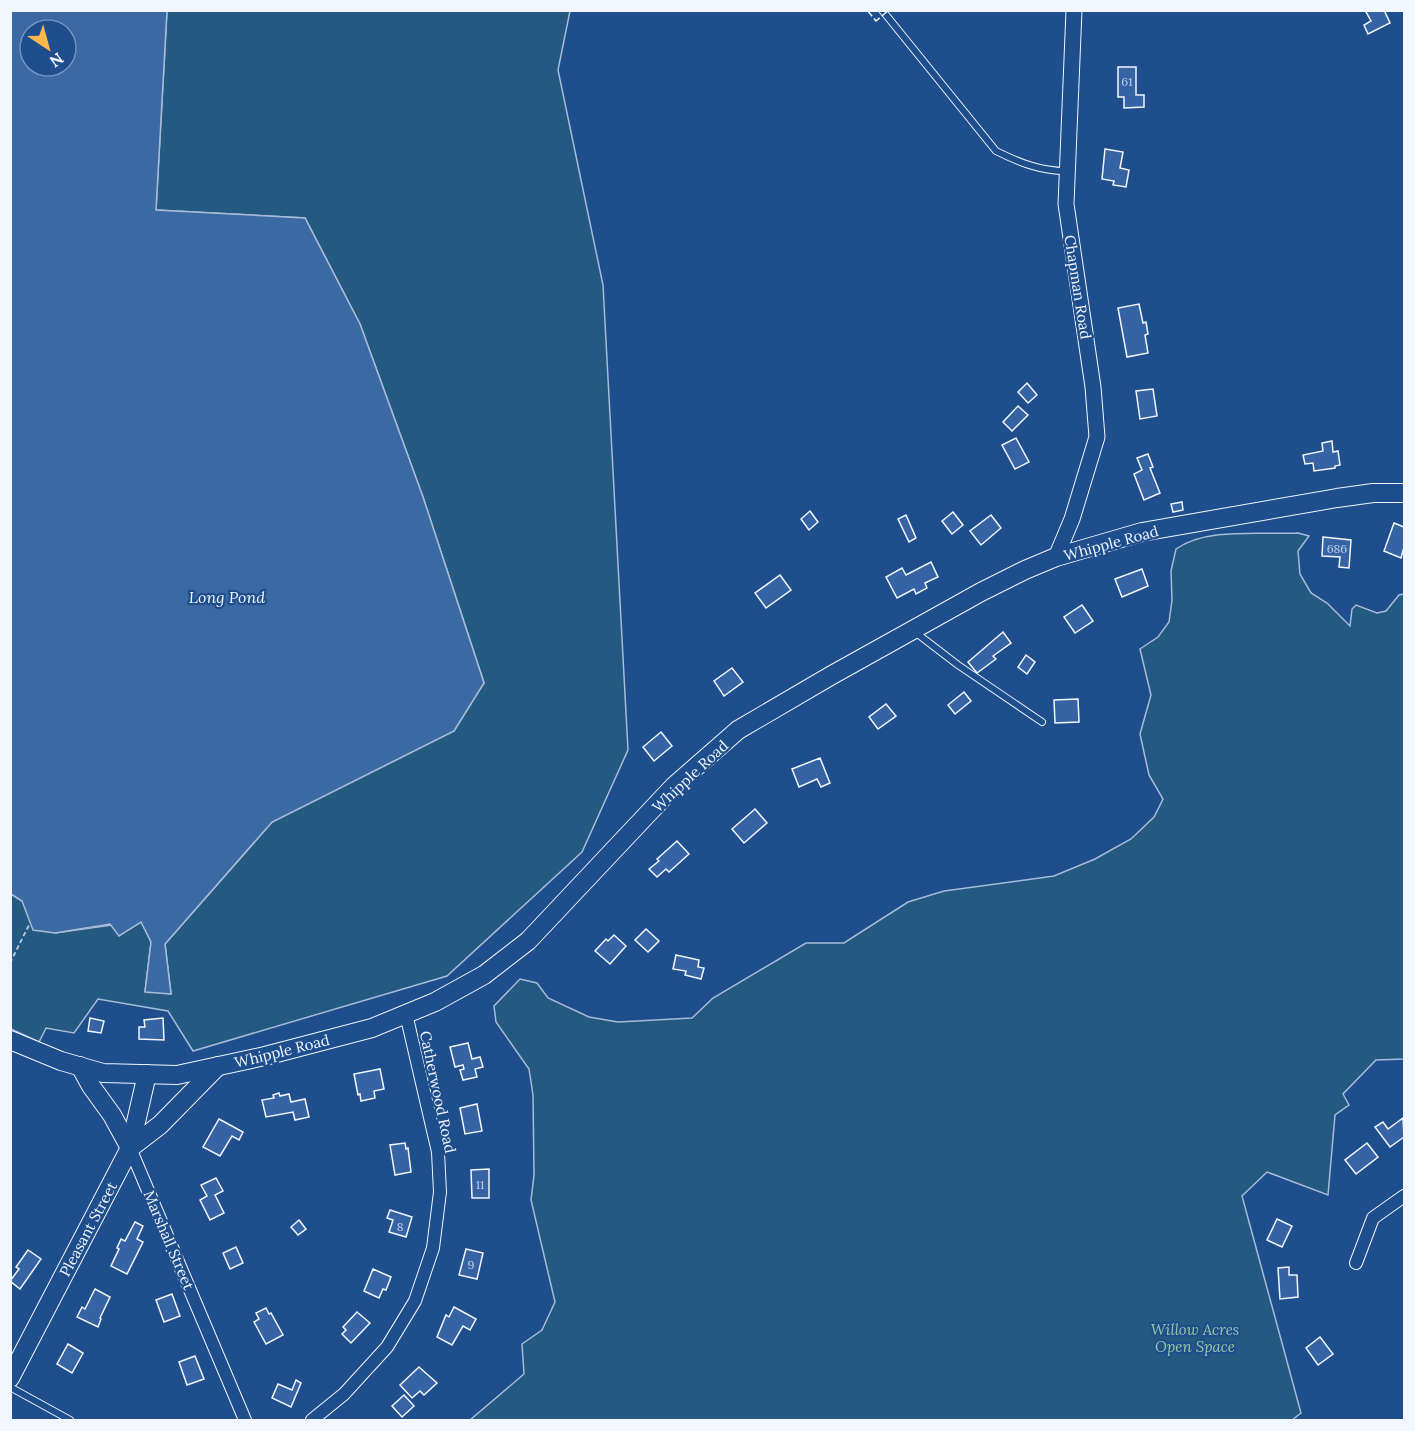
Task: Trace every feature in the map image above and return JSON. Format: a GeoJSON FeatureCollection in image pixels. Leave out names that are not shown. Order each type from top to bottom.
{"type":"FeatureCollection","features":[{"type":"Feature","properties":{"kind":"main road","name":"Whipple Road"},"geometry":{"type":"LineString","coordinates":[[10,1041],[61,1061],[103,1073],[177,1075],[265,1056],[372,1028],[435,1002],[484,975],[528,941],[674,786],[738,730],[1025,570],[1056,557],[1142,532],[1346,497],[1373,493],[1404,493]]}},
{"type":"Feature","properties":{"kind":"main road","name":"Marshall Street"},"geometry":{"type":"LineString","coordinates":[[80,1066],[112,1115],[130,1148]]}},
{"type":"Feature","properties":{"kind":"main road"},"geometry":{"type":"LineString","coordinates":[[130,1148],[160,1125],[218,1066]]}},
{"type":"Feature","properties":{"kind":"main road","name":"Pleasant Street"},"geometry":{"type":"LineString","coordinates":[[10,1378],[130,1148],[147,1074]]}},
{"type":"Feature","properties":{"kind":"street","name":"Chapman Road"},"geometry":{"type":"LineString","coordinates":[[1056,557],[1072,519],[1097,437],[1093,387],[1065,204],[1074,10]]}},
{"type":"Feature","properties":{"kind":"street","name":"Catherwood Road"},"geometry":{"type":"LineString","coordinates":[[312,1420],[344,1394],[387,1347],[415,1301],[433,1248],[440,1192],[438,1152],[406,1014]]}},
{"type":"Feature","properties":{"kind":"street","name":"Marshall Street"},"geometry":{"type":"LineString","coordinates":[[130,1148],[245,1420]]}},
{"type":"Feature","properties":{"kind":"street"},"geometry":{"type":"LineString","coordinates":[[1356,1263],[1373,1218],[1404,1196]]}},
{"type":"Feature","properties":{"kind":"lane"},"geometry":{"type":"LineString","coordinates":[[882,10],[996,151],[1017,161],[1043,169],[1067,171]]}},
{"type":"Feature","properties":{"kind":"lane"},"geometry":{"type":"LineString","coordinates":[[912,631],[1042,722]]}},
{"type":"Feature","properties":{"kind":"lane"},"geometry":{"type":"LineString","coordinates":[[10,1387],[70,1420]]}},
{"type":"Feature","properties":{"kind":"path"},"geometry":{"type":"LineString","coordinates":[[10,963],[30,923]]}},
{"type":"Feature","properties":{"kind":"green space"},"geometry":{"type":"Polygon","coordinates":[[[167,11],[570,11],[558,70],[603,285],[628,750],[582,852],[447,976],[193,1051],[168,1011],[98,999],[74,1033],[46,1028],[39,1042],[11,1029],[11,894],[22,901],[55,933],[141,921],[151,942],[145,991],[171,994],[165,944],[272,822],[454,731],[484,683],[423,497],[360,324],[305,218],[156,210],[167,11]]]}},
{"type":"Feature","properties":{"kind":"green space","name":"Willow Acres Open Space"},"geometry":{"type":"Polygon","coordinates":[[[1298,533],[1309,536],[1298,551],[1300,574],[1311,593],[1327,603],[1350,626],[1352,609],[1356,605],[1377,613],[1386,611],[1399,595],[1404,594],[1404,1059],[1376,1060],[1343,1094],[1349,1105],[1335,1115],[1328,1195],[1267,1172],[1242,1196],[1301,1413],[1292,1420],[470,1420],[524,1374],[522,1344],[542,1330],[555,1302],[531,1200],[534,1175],[533,1095],[529,1069],[496,1022],[494,1006],[520,979],[537,983],[548,998],[589,1017],[618,1022],[692,1018],[713,998],[806,943],[844,943],[908,902],[944,891],[1054,876],[1095,859],[1131,839],[1154,817],[1163,799],[1149,775],[1140,734],[1151,695],[1140,649],[1158,637],[1169,622],[1172,600],[1171,571],[1176,549],[1189,542],[1218,535],[1298,533]]]}},
{"type":"Feature","properties":{"kind":"water","name":"Long Pond"},"geometry":{"type":"Polygon","coordinates":[[[11,10],[167,11],[156,210],[305,218],[360,324],[423,497],[484,683],[454,731],[272,822],[165,944],[171,994],[145,992],[151,942],[141,922],[119,936],[110,924],[55,933],[33,930],[22,901],[11,894],[11,10]]]}},
{"type":"Feature","properties":{"kind":"building"},"geometry":{"type":"Polygon","coordinates":[[[1365,10],[1384,10],[1390,23],[1368,34],[1364,25],[1371,21],[1365,10]]]}},
{"type":"Feature","properties":{"kind":"building"},"geometry":{"type":"Polygon","coordinates":[[[1118,67],[1136,67],[1136,95],[1144,95],[1144,107],[1124,108],[1124,97],[1118,97],[1118,67]]]}},
{"type":"Feature","properties":{"kind":"building"},"geometry":{"type":"Polygon","coordinates":[[[1105,149],[1123,152],[1120,168],[1129,170],[1126,187],[1113,185],[1114,181],[1102,179],[1105,149]]]}},
{"type":"Feature","properties":{"kind":"building"},"geometry":{"type":"Polygon","coordinates":[[[1139,304],[1143,323],[1146,322],[1148,334],[1145,335],[1148,353],[1127,357],[1118,308],[1139,304]]]}},
{"type":"Feature","properties":{"kind":"building"},"geometry":{"type":"Polygon","coordinates":[[[1027,383],[1037,395],[1028,403],[1018,392],[1027,383]]]}},
{"type":"Feature","properties":{"kind":"building"},"geometry":{"type":"Polygon","coordinates":[[[1153,389],[1157,416],[1140,419],[1136,391],[1153,389]]]}},
{"type":"Feature","properties":{"kind":"building"},"geometry":{"type":"Polygon","coordinates":[[[1018,406],[1028,415],[1012,431],[1003,422],[1018,406]]]}},
{"type":"Feature","properties":{"kind":"building"},"geometry":{"type":"Polygon","coordinates":[[[1016,438],[1029,462],[1015,469],[1002,445],[1016,438]]]}},
{"type":"Feature","properties":{"kind":"building"},"geometry":{"type":"Polygon","coordinates":[[[1332,441],[1333,452],[1338,451],[1340,465],[1314,471],[1313,463],[1305,464],[1303,455],[1323,451],[1322,443],[1332,441]]]}},
{"type":"Feature","properties":{"kind":"building"},"geometry":{"type":"Polygon","coordinates":[[[1148,454],[1153,467],[1150,468],[1160,493],[1144,500],[1134,474],[1142,470],[1137,458],[1148,454]]]}},
{"type":"Feature","properties":{"kind":"building"},"geometry":{"type":"Polygon","coordinates":[[[1182,502],[1183,510],[1173,512],[1171,504],[1182,502]]]}},
{"type":"Feature","properties":{"kind":"building"},"geometry":{"type":"Polygon","coordinates":[[[810,511],[818,522],[809,530],[801,519],[810,511]]]}},
{"type":"Feature","properties":{"kind":"building"},"geometry":{"type":"Polygon","coordinates":[[[953,512],[963,525],[952,534],[942,521],[953,512]]]}},
{"type":"Feature","properties":{"kind":"building"},"geometry":{"type":"Polygon","coordinates":[[[906,515],[916,538],[909,542],[898,519],[906,515]]]}},
{"type":"Feature","properties":{"kind":"building"},"geometry":{"type":"Polygon","coordinates":[[[991,515],[1001,528],[981,545],[970,531],[991,515]]]}},
{"type":"Feature","properties":{"kind":"building"},"geometry":{"type":"Polygon","coordinates":[[[1394,523],[1404,527],[1404,547],[1401,558],[1384,551],[1394,523]]]}},
{"type":"Feature","properties":{"kind":"building"},"geometry":{"type":"Polygon","coordinates":[[[1323,537],[1351,540],[1349,568],[1339,567],[1340,557],[1322,556],[1323,537]]]}},
{"type":"Feature","properties":{"kind":"building"},"geometry":{"type":"Polygon","coordinates":[[[931,562],[938,577],[925,583],[927,588],[916,594],[914,589],[897,598],[886,577],[902,568],[906,575],[931,562]]]}},
{"type":"Feature","properties":{"kind":"building"},"geometry":{"type":"Polygon","coordinates":[[[1142,569],[1148,586],[1122,597],[1115,579],[1142,569]]]}},
{"type":"Feature","properties":{"kind":"building"},"geometry":{"type":"Polygon","coordinates":[[[780,575],[791,590],[766,608],[755,593],[780,575]]]}},
{"type":"Feature","properties":{"kind":"building"},"geometry":{"type":"Polygon","coordinates":[[[1082,605],[1093,621],[1075,633],[1064,617],[1082,605]]]}},
{"type":"Feature","properties":{"kind":"building"},"geometry":{"type":"Polygon","coordinates":[[[1003,632],[1011,643],[993,656],[996,659],[977,673],[968,662],[1003,632]]]}},
{"type":"Feature","properties":{"kind":"building"},"geometry":{"type":"Polygon","coordinates":[[[1026,655],[1035,662],[1027,674],[1018,667],[1026,655]]]}},
{"type":"Feature","properties":{"kind":"building"},"geometry":{"type":"Polygon","coordinates":[[[732,668],[743,682],[724,696],[714,681],[732,668]]]}},
{"type":"Feature","properties":{"kind":"building"},"geometry":{"type":"Polygon","coordinates":[[[964,692],[971,701],[955,714],[948,705],[964,692]]]}},
{"type":"Feature","properties":{"kind":"building"},"geometry":{"type":"Polygon","coordinates":[[[1078,699],[1079,722],[1055,723],[1054,700],[1078,699]]]}},
{"type":"Feature","properties":{"kind":"building"},"geometry":{"type":"Polygon","coordinates":[[[886,704],[896,716],[878,729],[869,717],[886,704]]]}},
{"type":"Feature","properties":{"kind":"building"},"geometry":{"type":"Polygon","coordinates":[[[661,732],[672,746],[654,761],[643,747],[661,732]]]}},
{"type":"Feature","properties":{"kind":"building"},"geometry":{"type":"Polygon","coordinates":[[[820,758],[830,783],[821,787],[817,779],[799,787],[792,769],[820,758]]]}},
{"type":"Feature","properties":{"kind":"building"},"geometry":{"type":"Polygon","coordinates":[[[755,809],[767,823],[744,843],[732,829],[755,809]]]}},
{"type":"Feature","properties":{"kind":"building"},"geometry":{"type":"Polygon","coordinates":[[[677,841],[689,854],[669,872],[666,869],[657,877],[649,869],[677,841]]]}},
{"type":"Feature","properties":{"kind":"building"},"geometry":{"type":"Polygon","coordinates":[[[646,929],[659,941],[648,952],[635,940],[646,929]]]}},
{"type":"Feature","properties":{"kind":"building"},"geometry":{"type":"Polygon","coordinates":[[[614,935],[626,946],[610,964],[595,951],[606,939],[608,941],[614,935]]]}},
{"type":"Feature","properties":{"kind":"building"},"geometry":{"type":"Polygon","coordinates":[[[676,955],[699,960],[698,967],[704,968],[701,979],[685,975],[686,971],[673,969],[676,955]]]}},
{"type":"Feature","properties":{"kind":"building"},"geometry":{"type":"Polygon","coordinates":[[[90,1018],[104,1021],[101,1033],[88,1031],[90,1018]]]}},
{"type":"Feature","properties":{"kind":"building"},"geometry":{"type":"Polygon","coordinates":[[[163,1018],[164,1040],[139,1039],[139,1027],[145,1027],[144,1020],[163,1018]]]}},
{"type":"Feature","properties":{"kind":"building"},"geometry":{"type":"Polygon","coordinates":[[[468,1043],[472,1059],[480,1057],[483,1067],[475,1069],[477,1077],[463,1080],[460,1070],[464,1069],[463,1065],[455,1067],[450,1047],[468,1043]]]}},
{"type":"Feature","properties":{"kind":"building"},"geometry":{"type":"Polygon","coordinates":[[[380,1069],[384,1089],[374,1091],[375,1098],[361,1101],[354,1074],[380,1069]]]}},
{"type":"Feature","properties":{"kind":"building"},"geometry":{"type":"Polygon","coordinates":[[[279,1093],[280,1096],[289,1094],[291,1102],[305,1099],[309,1117],[295,1120],[293,1112],[266,1117],[262,1100],[274,1098],[273,1095],[279,1093]]]}},
{"type":"Feature","properties":{"kind":"building"},"geometry":{"type":"Polygon","coordinates":[[[477,1104],[482,1131],[465,1134],[460,1108],[477,1104]]]}},
{"type":"Feature","properties":{"kind":"building"},"geometry":{"type":"Polygon","coordinates":[[[1403,1118],[1404,1137],[1390,1147],[1375,1127],[1383,1122],[1388,1129],[1403,1118]]]}},
{"type":"Feature","properties":{"kind":"building"},"geometry":{"type":"Polygon","coordinates":[[[219,1119],[243,1132],[239,1140],[232,1136],[220,1156],[203,1147],[219,1119]]]}},
{"type":"Feature","properties":{"kind":"building"},"geometry":{"type":"Polygon","coordinates":[[[405,1143],[406,1149],[408,1148],[411,1172],[395,1175],[390,1145],[405,1143]]]}},
{"type":"Feature","properties":{"kind":"building"},"geometry":{"type":"Polygon","coordinates":[[[1367,1143],[1378,1157],[1356,1174],[1345,1160],[1367,1143]]]}},
{"type":"Feature","properties":{"kind":"building"},"geometry":{"type":"Polygon","coordinates":[[[489,1169],[489,1198],[472,1198],[471,1170],[489,1169]]]}},
{"type":"Feature","properties":{"kind":"building"},"geometry":{"type":"Polygon","coordinates":[[[216,1178],[223,1191],[215,1195],[224,1213],[210,1220],[200,1200],[207,1196],[201,1185],[216,1178]]]}},
{"type":"Feature","properties":{"kind":"building"},"geometry":{"type":"Polygon","coordinates":[[[390,1210],[412,1217],[406,1237],[389,1232],[393,1220],[387,1218],[390,1210]]]}},
{"type":"Feature","properties":{"kind":"building"},"geometry":{"type":"Polygon","coordinates":[[[1277,1219],[1292,1226],[1282,1247],[1267,1240],[1277,1219]]]}},
{"type":"Feature","properties":{"kind":"building"},"geometry":{"type":"Polygon","coordinates":[[[299,1220],[306,1229],[298,1235],[291,1227],[299,1220]]]}},
{"type":"Feature","properties":{"kind":"building"},"geometry":{"type":"Polygon","coordinates":[[[135,1222],[143,1226],[137,1239],[143,1242],[127,1274],[111,1266],[121,1239],[125,1241],[135,1222]]]}},
{"type":"Feature","properties":{"kind":"building"},"geometry":{"type":"Polygon","coordinates":[[[236,1247],[243,1263],[230,1269],[223,1253],[236,1247]]]}},
{"type":"Feature","properties":{"kind":"building"},"geometry":{"type":"Polygon","coordinates":[[[466,1249],[483,1253],[477,1279],[459,1275],[466,1249]]]}},
{"type":"Feature","properties":{"kind":"building"},"geometry":{"type":"Polygon","coordinates":[[[28,1250],[41,1259],[20,1289],[10,1281],[19,1269],[16,1267],[28,1250]]]}},
{"type":"Feature","properties":{"kind":"building"},"geometry":{"type":"Polygon","coordinates":[[[1289,1267],[1289,1275],[1297,1275],[1298,1297],[1280,1299],[1278,1268],[1289,1267]]]}},
{"type":"Feature","properties":{"kind":"building"},"geometry":{"type":"Polygon","coordinates":[[[373,1269],[391,1277],[386,1290],[383,1289],[379,1298],[364,1291],[373,1269]]]}},
{"type":"Feature","properties":{"kind":"building"},"geometry":{"type":"Polygon","coordinates":[[[95,1289],[110,1297],[98,1327],[77,1317],[82,1307],[85,1309],[95,1289]]]}},
{"type":"Feature","properties":{"kind":"building"},"geometry":{"type":"Polygon","coordinates":[[[172,1294],[180,1316],[164,1322],[156,1300],[172,1294]]]}},
{"type":"Feature","properties":{"kind":"building"},"geometry":{"type":"Polygon","coordinates":[[[454,1307],[476,1319],[470,1330],[463,1326],[452,1345],[437,1337],[446,1315],[449,1317],[454,1307]]]}},
{"type":"Feature","properties":{"kind":"building"},"geometry":{"type":"Polygon","coordinates":[[[266,1308],[283,1335],[266,1344],[254,1322],[259,1319],[256,1313],[266,1308]]]}},
{"type":"Feature","properties":{"kind":"building"},"geometry":{"type":"Polygon","coordinates":[[[357,1312],[370,1323],[351,1343],[342,1334],[346,1330],[343,1327],[357,1312]]]}},
{"type":"Feature","properties":{"kind":"building"},"geometry":{"type":"Polygon","coordinates":[[[1320,1337],[1333,1354],[1318,1365],[1306,1348],[1320,1337]]]}},
{"type":"Feature","properties":{"kind":"building"},"geometry":{"type":"Polygon","coordinates":[[[68,1344],[83,1353],[72,1373],[57,1364],[68,1344]]]}},
{"type":"Feature","properties":{"kind":"building"},"geometry":{"type":"Polygon","coordinates":[[[195,1356],[204,1379],[187,1385],[179,1362],[195,1356]]]}},
{"type":"Feature","properties":{"kind":"building"},"geometry":{"type":"Polygon","coordinates":[[[419,1367],[437,1383],[424,1395],[420,1391],[412,1398],[400,1385],[419,1367]]]}},
{"type":"Feature","properties":{"kind":"building"},"geometry":{"type":"Polygon","coordinates":[[[296,1380],[301,1383],[291,1407],[272,1398],[278,1384],[292,1390],[296,1380]]]}},
{"type":"Feature","properties":{"kind":"building"},"geometry":{"type":"Polygon","coordinates":[[[404,1395],[414,1406],[402,1417],[392,1406],[404,1395]]]}},
{"type":"Feature","properties":{"kind":"fence"},"geometry":{"type":"LineString","coordinates":[[867,10],[876,21],[889,10]]}}]}
